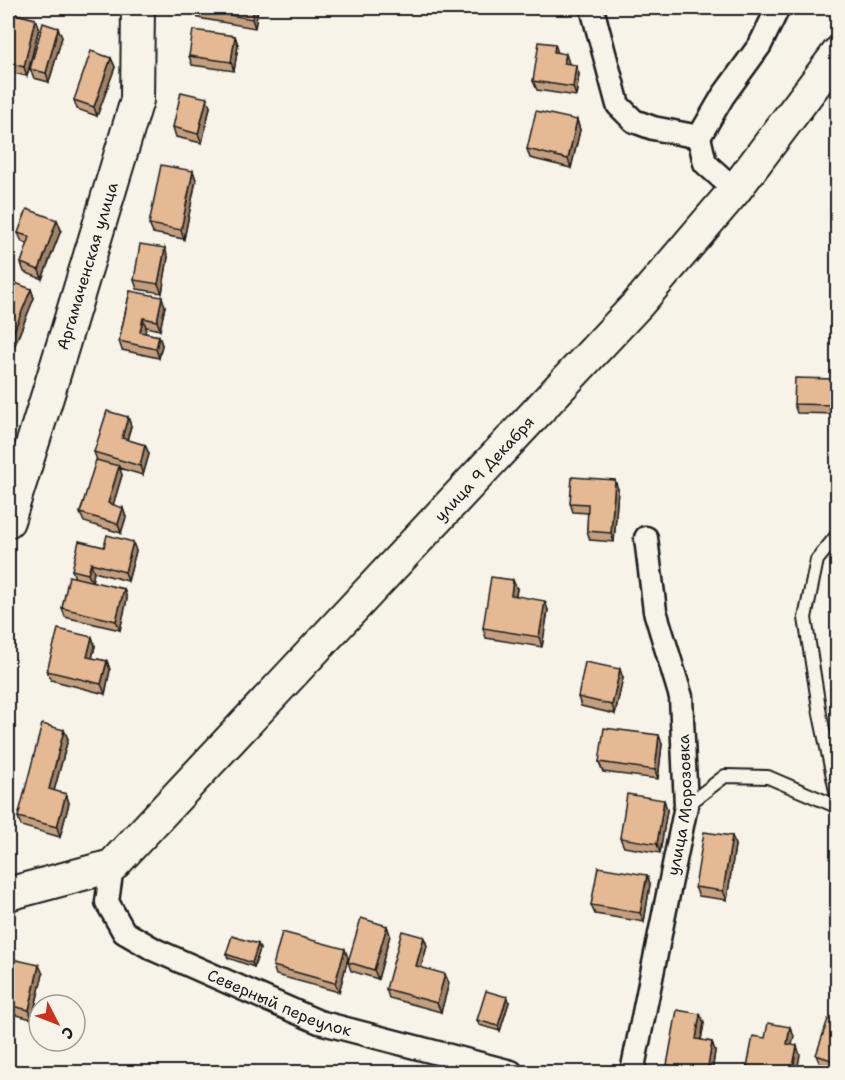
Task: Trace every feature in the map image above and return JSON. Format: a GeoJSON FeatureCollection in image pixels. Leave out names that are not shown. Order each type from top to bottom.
{"type":"FeatureCollection","features":[{"type":"Feature","properties":{"kind":"main road","name":"Аргамаченская улица"},"geometry":{"type":"LineString","coordinates":[[8,521],[137,100],[138,8]]}},
{"type":"Feature","properties":{"kind":"main road","name":"улица 9 Декабря"},"geometry":{"type":"LineString","coordinates":[[112,866],[637,305],[735,190],[837,53]]}},
{"type":"Feature","properties":{"kind":"main road"},"geometry":{"type":"LineString","coordinates":[[8,894],[112,866]]}},
{"type":"Feature","properties":{"kind":"main road"},"geometry":{"type":"LineString","coordinates":[[8,876],[52,882]]}},
{"type":"Feature","properties":{"kind":"street"},"geometry":{"type":"LineString","coordinates":[[592,8],[618,105],[634,121],[653,128],[699,136]]}},
{"type":"Feature","properties":{"kind":"street"},"geometry":{"type":"LineString","coordinates":[[735,190],[705,163],[699,136],[723,96],[760,45],[778,8]]}},
{"type":"Feature","properties":{"kind":"street","name":"улица Морозовка"},"geometry":{"type":"LineString","coordinates":[[632,1072],[686,806],[681,698],[655,610],[646,538]]}},
{"type":"Feature","properties":{"kind":"street","name":"Северный переулок"},"geometry":{"type":"LineString","coordinates":[[112,866],[107,902],[124,932],[155,950],[319,1022],[511,1072]]}},
{"type":"Feature","properties":{"kind":"lane"},"geometry":{"type":"LineString","coordinates":[[837,534],[817,560],[805,618],[837,801]]}},
{"type":"Feature","properties":{"kind":"lane"},"geometry":{"type":"LineString","coordinates":[[686,806],[725,776],[768,777],[837,807]]}},
{"type":"Feature","properties":{"kind":"building"},"geometry":{"type":"Polygon","coordinates":[[[195,8],[254,8],[252,19],[195,8]]]}},
{"type":"Feature","properties":{"kind":"building"},"geometry":{"type":"Polygon","coordinates":[[[8,12],[35,19],[24,67],[8,63],[8,12]]]}},
{"type":"Feature","properties":{"kind":"building"},"geometry":{"type":"Polygon","coordinates":[[[43,23],[58,28],[46,73],[30,69],[43,23]]]}},
{"type":"Feature","properties":{"kind":"building"},"geometry":{"type":"Polygon","coordinates":[[[193,30],[235,36],[231,62],[189,56],[193,30]]]}},
{"type":"Feature","properties":{"kind":"building"},"geometry":{"type":"Polygon","coordinates":[[[539,42],[555,44],[554,52],[566,54],[564,63],[576,65],[573,87],[533,81],[539,42]]]}},
{"type":"Feature","properties":{"kind":"building"},"geometry":{"type":"Polygon","coordinates":[[[91,51],[111,58],[94,107],[74,100],[91,51]]]}},
{"type":"Feature","properties":{"kind":"building"},"geometry":{"type":"Polygon","coordinates":[[[181,92],[207,98],[198,134],[173,127],[181,92]]]}},
{"type":"Feature","properties":{"kind":"building"},"geometry":{"type":"Polygon","coordinates":[[[536,111],[577,120],[568,159],[527,149],[536,111]]]}},
{"type":"Feature","properties":{"kind":"building"},"geometry":{"type":"Polygon","coordinates":[[[161,165],[193,171],[181,230],[149,224],[161,165]]]}},
{"type":"Feature","properties":{"kind":"building"},"geometry":{"type":"Polygon","coordinates":[[[27,209],[57,220],[39,270],[21,263],[30,237],[18,233],[27,209]]]}},
{"type":"Feature","properties":{"kind":"building"},"geometry":{"type":"Polygon","coordinates":[[[140,244],[165,248],[158,284],[134,280],[140,244]]]}},
{"type":"Feature","properties":{"kind":"building"},"geometry":{"type":"Polygon","coordinates":[[[13,282],[31,289],[9,343],[8,295],[13,282]]]}},
{"type":"Feature","properties":{"kind":"building"},"geometry":{"type":"Polygon","coordinates":[[[130,291],[162,297],[157,321],[143,318],[140,332],[159,336],[156,349],[119,341],[130,291]]]}},
{"type":"Feature","properties":{"kind":"building"},"geometry":{"type":"Polygon","coordinates":[[[795,378],[835,379],[834,405],[794,404],[795,378]]]}},
{"type":"Feature","properties":{"kind":"building"},"geometry":{"type":"Polygon","coordinates":[[[107,411],[128,417],[122,438],[145,445],[140,466],[94,452],[107,411]]]}},
{"type":"Feature","properties":{"kind":"building"},"geometry":{"type":"Polygon","coordinates":[[[96,460],[119,466],[108,503],[123,508],[118,524],[80,513],[96,460]]]}},
{"type":"Feature","properties":{"kind":"building"},"geometry":{"type":"Polygon","coordinates":[[[572,477],[615,480],[611,533],[587,531],[588,504],[570,503],[572,477]]]}},
{"type":"Feature","properties":{"kind":"building"},"geometry":{"type":"Polygon","coordinates":[[[107,535],[133,542],[125,572],[91,563],[88,574],[72,570],[79,541],[104,547],[107,535]]]}},
{"type":"Feature","properties":{"kind":"building"},"geometry":{"type":"Polygon","coordinates":[[[69,576],[124,589],[116,621],[62,608],[69,576]]]}},
{"type":"Feature","properties":{"kind":"building"},"geometry":{"type":"Polygon","coordinates":[[[491,577],[513,580],[511,595],[545,601],[539,637],[483,628],[491,577]]]}},
{"type":"Feature","properties":{"kind":"building"},"geometry":{"type":"Polygon","coordinates":[[[58,629],[92,637],[87,657],[107,661],[101,684],[47,671],[58,629]]]}},
{"type":"Feature","properties":{"kind":"building"},"geometry":{"type":"Polygon","coordinates":[[[585,662],[620,669],[612,705],[578,697],[585,662]]]}},
{"type":"Feature","properties":{"kind":"building"},"geometry":{"type":"Polygon","coordinates":[[[42,724],[64,730],[49,789],[66,794],[57,827],[18,817],[42,724]]]}},
{"type":"Feature","properties":{"kind":"building"},"geometry":{"type":"Polygon","coordinates":[[[604,728],[659,735],[655,770],[599,762],[604,728]]]}},
{"type":"Feature","properties":{"kind":"building"},"geometry":{"type":"Polygon","coordinates":[[[627,794],[664,800],[657,844],[620,838],[627,794]]]}},
{"type":"Feature","properties":{"kind":"building"},"geometry":{"type":"Polygon","coordinates":[[[704,832],[732,836],[723,891],[695,887],[704,832]]]}},
{"type":"Feature","properties":{"kind":"building"},"geometry":{"type":"Polygon","coordinates":[[[598,867],[647,875],[640,913],[591,905],[598,867]]]}},
{"type":"Feature","properties":{"kind":"building"},"geometry":{"type":"Polygon","coordinates":[[[361,918],[387,926],[374,970],[348,962],[361,918]]]}},
{"type":"Feature","properties":{"kind":"building"},"geometry":{"type":"Polygon","coordinates":[[[402,931],[424,937],[416,966],[445,974],[437,1003],[386,989],[402,931]]]}},
{"type":"Feature","properties":{"kind":"building"},"geometry":{"type":"Polygon","coordinates":[[[282,932],[345,949],[335,983],[273,966],[282,932]]]}},
{"type":"Feature","properties":{"kind":"building"},"geometry":{"type":"Polygon","coordinates":[[[232,936],[258,944],[252,963],[226,954],[232,936]]]}},
{"type":"Feature","properties":{"kind":"building"},"geometry":{"type":"Polygon","coordinates":[[[8,958],[39,965],[33,993],[27,993],[27,1010],[8,1005],[8,958]]]}},
{"type":"Feature","properties":{"kind":"building"},"geometry":{"type":"Polygon","coordinates":[[[486,991],[507,997],[498,1026],[477,1020],[486,991]]]}},
{"type":"Feature","properties":{"kind":"building"},"geometry":{"type":"Polygon","coordinates":[[[677,1010],[700,1014],[696,1039],[712,1042],[707,1072],[667,1065],[677,1010]]]}},
{"type":"Feature","properties":{"kind":"building"},"geometry":{"type":"Polygon","coordinates":[[[828,1019],[837,1022],[837,1062],[816,1055],[828,1019]]]}},
{"type":"Feature","properties":{"kind":"building"},"geometry":{"type":"Polygon","coordinates":[[[768,1023],[790,1027],[787,1044],[797,1046],[792,1072],[746,1072],[753,1036],[765,1038],[768,1023]]]}}]}
